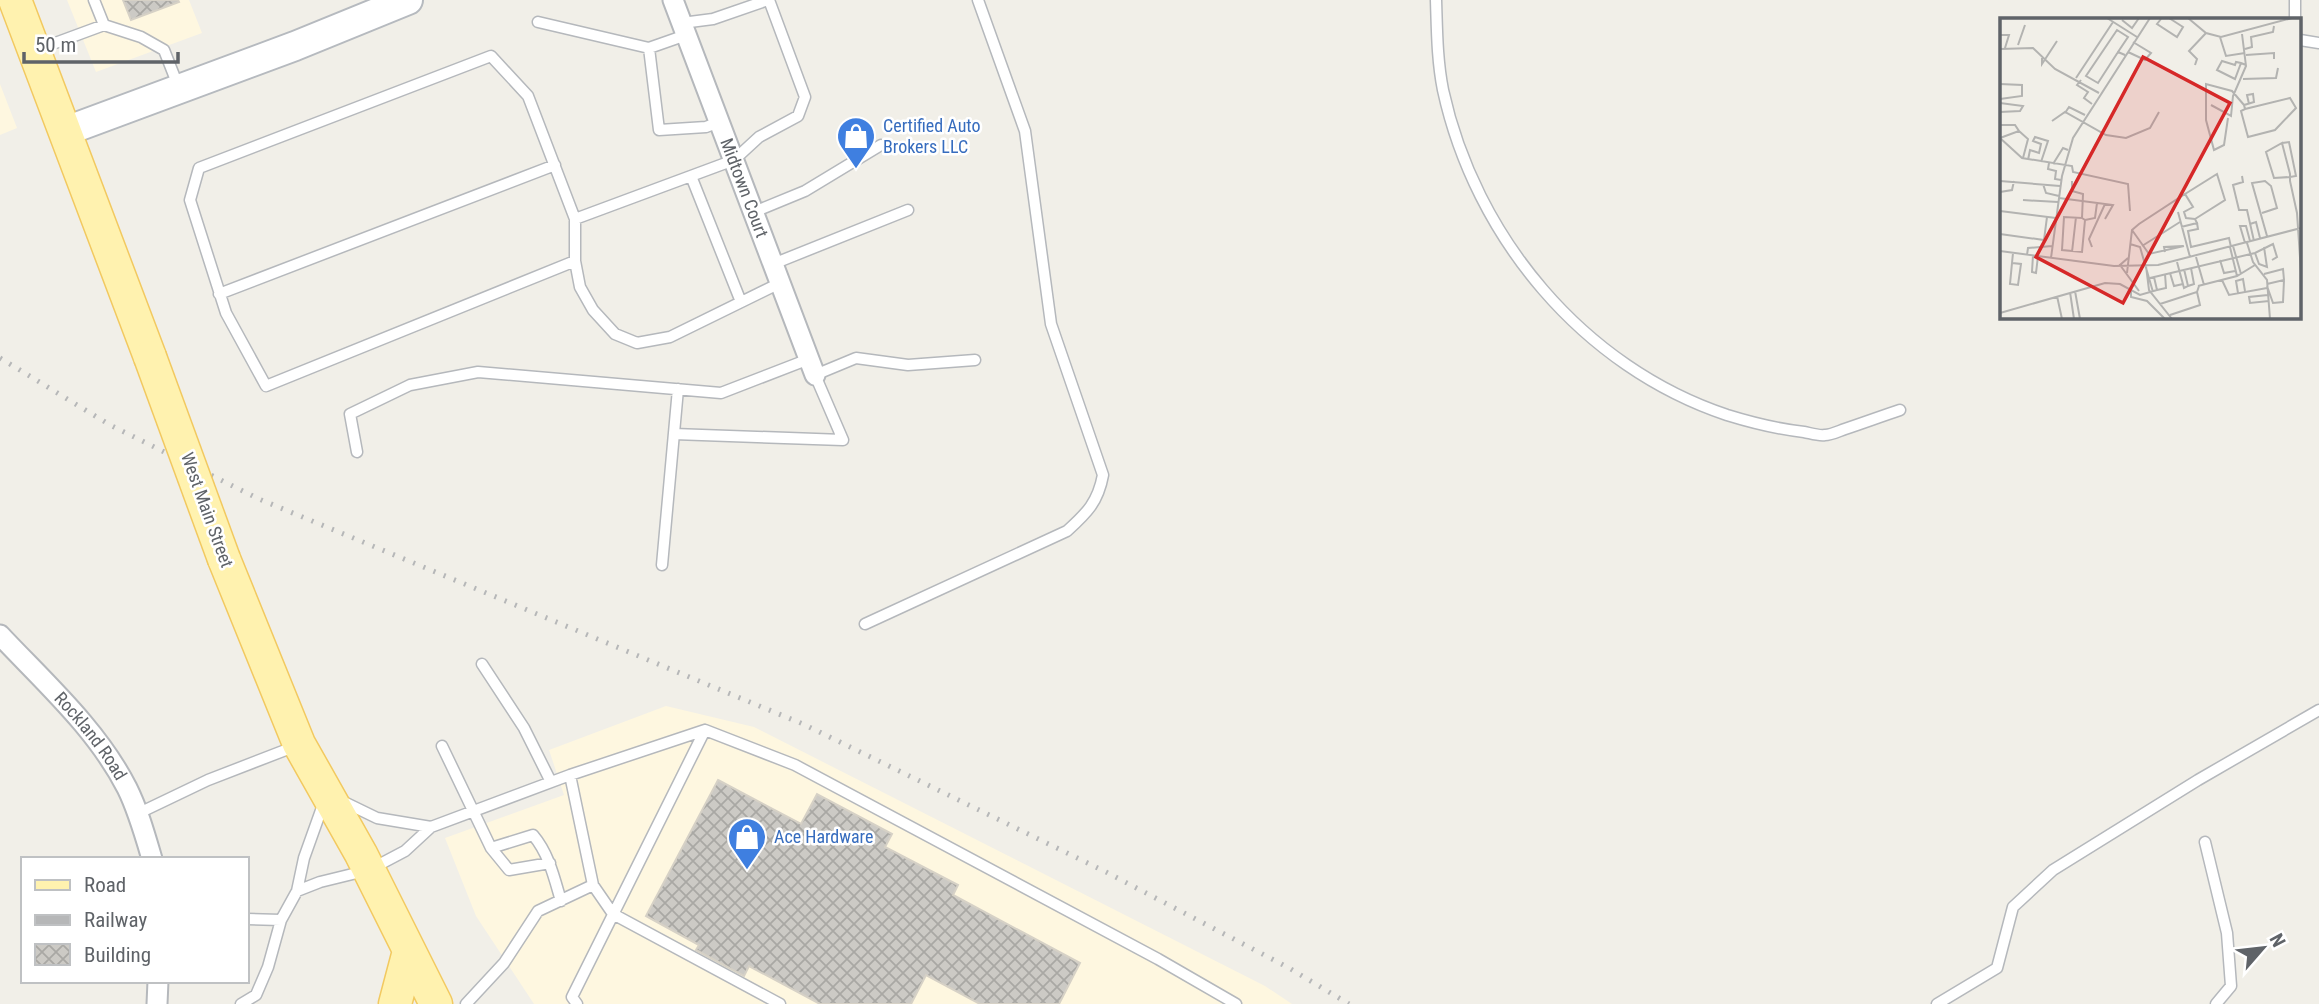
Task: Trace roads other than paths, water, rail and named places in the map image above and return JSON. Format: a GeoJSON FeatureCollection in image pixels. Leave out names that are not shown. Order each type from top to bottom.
{"type":"FeatureCollection","features":[{"type":"Feature","properties":{"kind":"main road"},"geometry":{"type":"LineString","coordinates":[[66,131],[295,46],[408,0]]}},
{"type":"Feature","properties":{"kind":"main road","name":"West Main Street"},"geometry":{"type":"LineString","coordinates":[[14,5],[35,50],[66,131],[224,559],[299,744],[369,870],[436,1004]]}},
{"type":"Feature","properties":{"kind":"main road"},"geometry":{"type":"LineString","coordinates":[[395,1004],[409,951]]}},
{"type":"Feature","properties":{"kind":"street","name":"Midtown Court"},"geometry":{"type":"LineString","coordinates":[[673,0],[812,367]]}},
{"type":"Feature","properties":{"kind":"street","name":"Rockland Road"},"geometry":{"type":"LineString","coordinates":[[0,635],[100,746],[127,788],[151,857]]}},
{"type":"Feature","properties":{"kind":"street"},"geometry":{"type":"LineString","coordinates":[[158,983],[158,1004]]}},
{"type":"Feature","properties":{"kind":"lane"},"geometry":{"type":"LineString","coordinates":[[94,0],[104,24]]}},
{"type":"Feature","properties":{"kind":"lane"},"geometry":{"type":"LineString","coordinates":[[538,22],[649,48],[684,29],[768,0],[805,97],[798,116],[759,137],[734,160],[575,219]]}},
{"type":"Feature","properties":{"kind":"lane"},"geometry":{"type":"LineString","coordinates":[[865,624],[1067,531],[1085,515],[1100,495],[1103,475],[1052,324],[1025,131],[978,0]]}},
{"type":"Feature","properties":{"kind":"lane"},"geometry":{"type":"LineString","coordinates":[[1436,0],[1437,47],[1443,89],[1457,138],[1479,192],[1503,236],[1538,285],[1575,325],[1619,360],[1665,388],[1706,408],[1762,426],[1825,435],[1900,410]]}},
{"type":"Feature","properties":{"kind":"lane"},"geometry":{"type":"LineString","coordinates":[[2295,0],[2295,18]]}},
{"type":"Feature","properties":{"kind":"lane"},"geometry":{"type":"LineString","coordinates":[[35,50],[104,24],[141,37],[164,50],[180,89]]}},
{"type":"Feature","properties":{"kind":"lane"},"geometry":{"type":"LineString","coordinates":[[649,48],[659,130],[706,127],[719,122]]}},
{"type":"Feature","properties":{"kind":"lane"},"geometry":{"type":"LineString","coordinates":[[575,261],[266,386],[226,313],[190,201],[199,168],[491,56],[528,96],[575,219],[575,261],[580,287],[593,310],[615,334],[638,343],[670,337],[780,284]]}},
{"type":"Feature","properties":{"kind":"lane"},"geometry":{"type":"LineString","coordinates":[[754,212],[805,191],[881,145]]}},
{"type":"Feature","properties":{"kind":"lane"},"geometry":{"type":"LineString","coordinates":[[219,294],[555,165]]}},
{"type":"Feature","properties":{"kind":"lane"},"geometry":{"type":"LineString","coordinates":[[691,176],[741,302]]}},
{"type":"Feature","properties":{"kind":"lane"},"geometry":{"type":"LineString","coordinates":[[773,264],[908,210]]}},
{"type":"Feature","properties":{"kind":"lane"},"geometry":{"type":"LineString","coordinates":[[357,452],[350,414],[410,385],[478,372],[721,393],[812,367],[856,358],[908,365],[975,360]]}},
{"type":"Feature","properties":{"kind":"lane"},"geometry":{"type":"LineString","coordinates":[[674,434],[843,440],[812,367]]}},
{"type":"Feature","properties":{"kind":"lane"},"geometry":{"type":"LineString","coordinates":[[662,565],[678,389]]}},
{"type":"Feature","properties":{"kind":"lane"},"geometry":{"type":"LineString","coordinates":[[482,664],[524,728],[551,782]]}},
{"type":"Feature","properties":{"kind":"lane"},"geometry":{"type":"LineString","coordinates":[[1937,1004],[1997,968],[2013,907],[2053,870],[2197,780],[2319,710]]}},
{"type":"Feature","properties":{"kind":"lane"},"geometry":{"type":"LineString","coordinates":[[577,1004],[572,997],[705,730]]}},
{"type":"Feature","properties":{"kind":"lane"},"geometry":{"type":"LineString","coordinates":[[297,891],[320,882],[369,870],[405,851],[431,827],[570,775],[705,730],[795,765],[1236,1004]]}},
{"type":"Feature","properties":{"kind":"lane"},"geometry":{"type":"LineString","coordinates":[[137,814],[208,780],[299,744]]}},
{"type":"Feature","properties":{"kind":"lane"},"geometry":{"type":"LineString","coordinates":[[442,746],[491,848],[509,870],[550,863]]}},
{"type":"Feature","properties":{"kind":"lane"},"geometry":{"type":"LineString","coordinates":[[570,775],[593,885],[613,914],[780,1004]]}},
{"type":"Feature","properties":{"kind":"lane"},"geometry":{"type":"LineString","coordinates":[[241,1004],[256,995],[268,967],[281,920],[297,891],[304,858],[327,794],[377,818],[431,827]]}},
{"type":"Feature","properties":{"kind":"lane"},"geometry":{"type":"LineString","coordinates":[[491,848],[533,835],[542,845],[550,863],[561,901]]}},
{"type":"Feature","properties":{"kind":"lane"},"geometry":{"type":"LineString","coordinates":[[2206,842],[2227,933],[2231,986],[2216,1004]]}},
{"type":"Feature","properties":{"kind":"lane"},"geometry":{"type":"LineString","coordinates":[[466,1004],[504,963],[538,911],[593,885]]}},
{"type":"Feature","properties":{"kind":"lane"},"geometry":{"type":"LineString","coordinates":[[248,919],[281,920]]}},
{"type":"Feature","properties":{"kind":"railway"},"geometry":{"type":"LineString","coordinates":[[0,358],[110,425],[259,499],[803,724],[1106,872],[1289,968],[1349,1004]]}},
{"type":"Feature","properties":{"kind":"place","name":"Certified Auto Brokers LLC"},"geometry":{"type":"Point","coordinates":[856,170]}},
{"type":"Feature","properties":{"kind":"place","name":"Ace Hardware"},"geometry":{"type":"Point","coordinates":[747,871]}}]}
